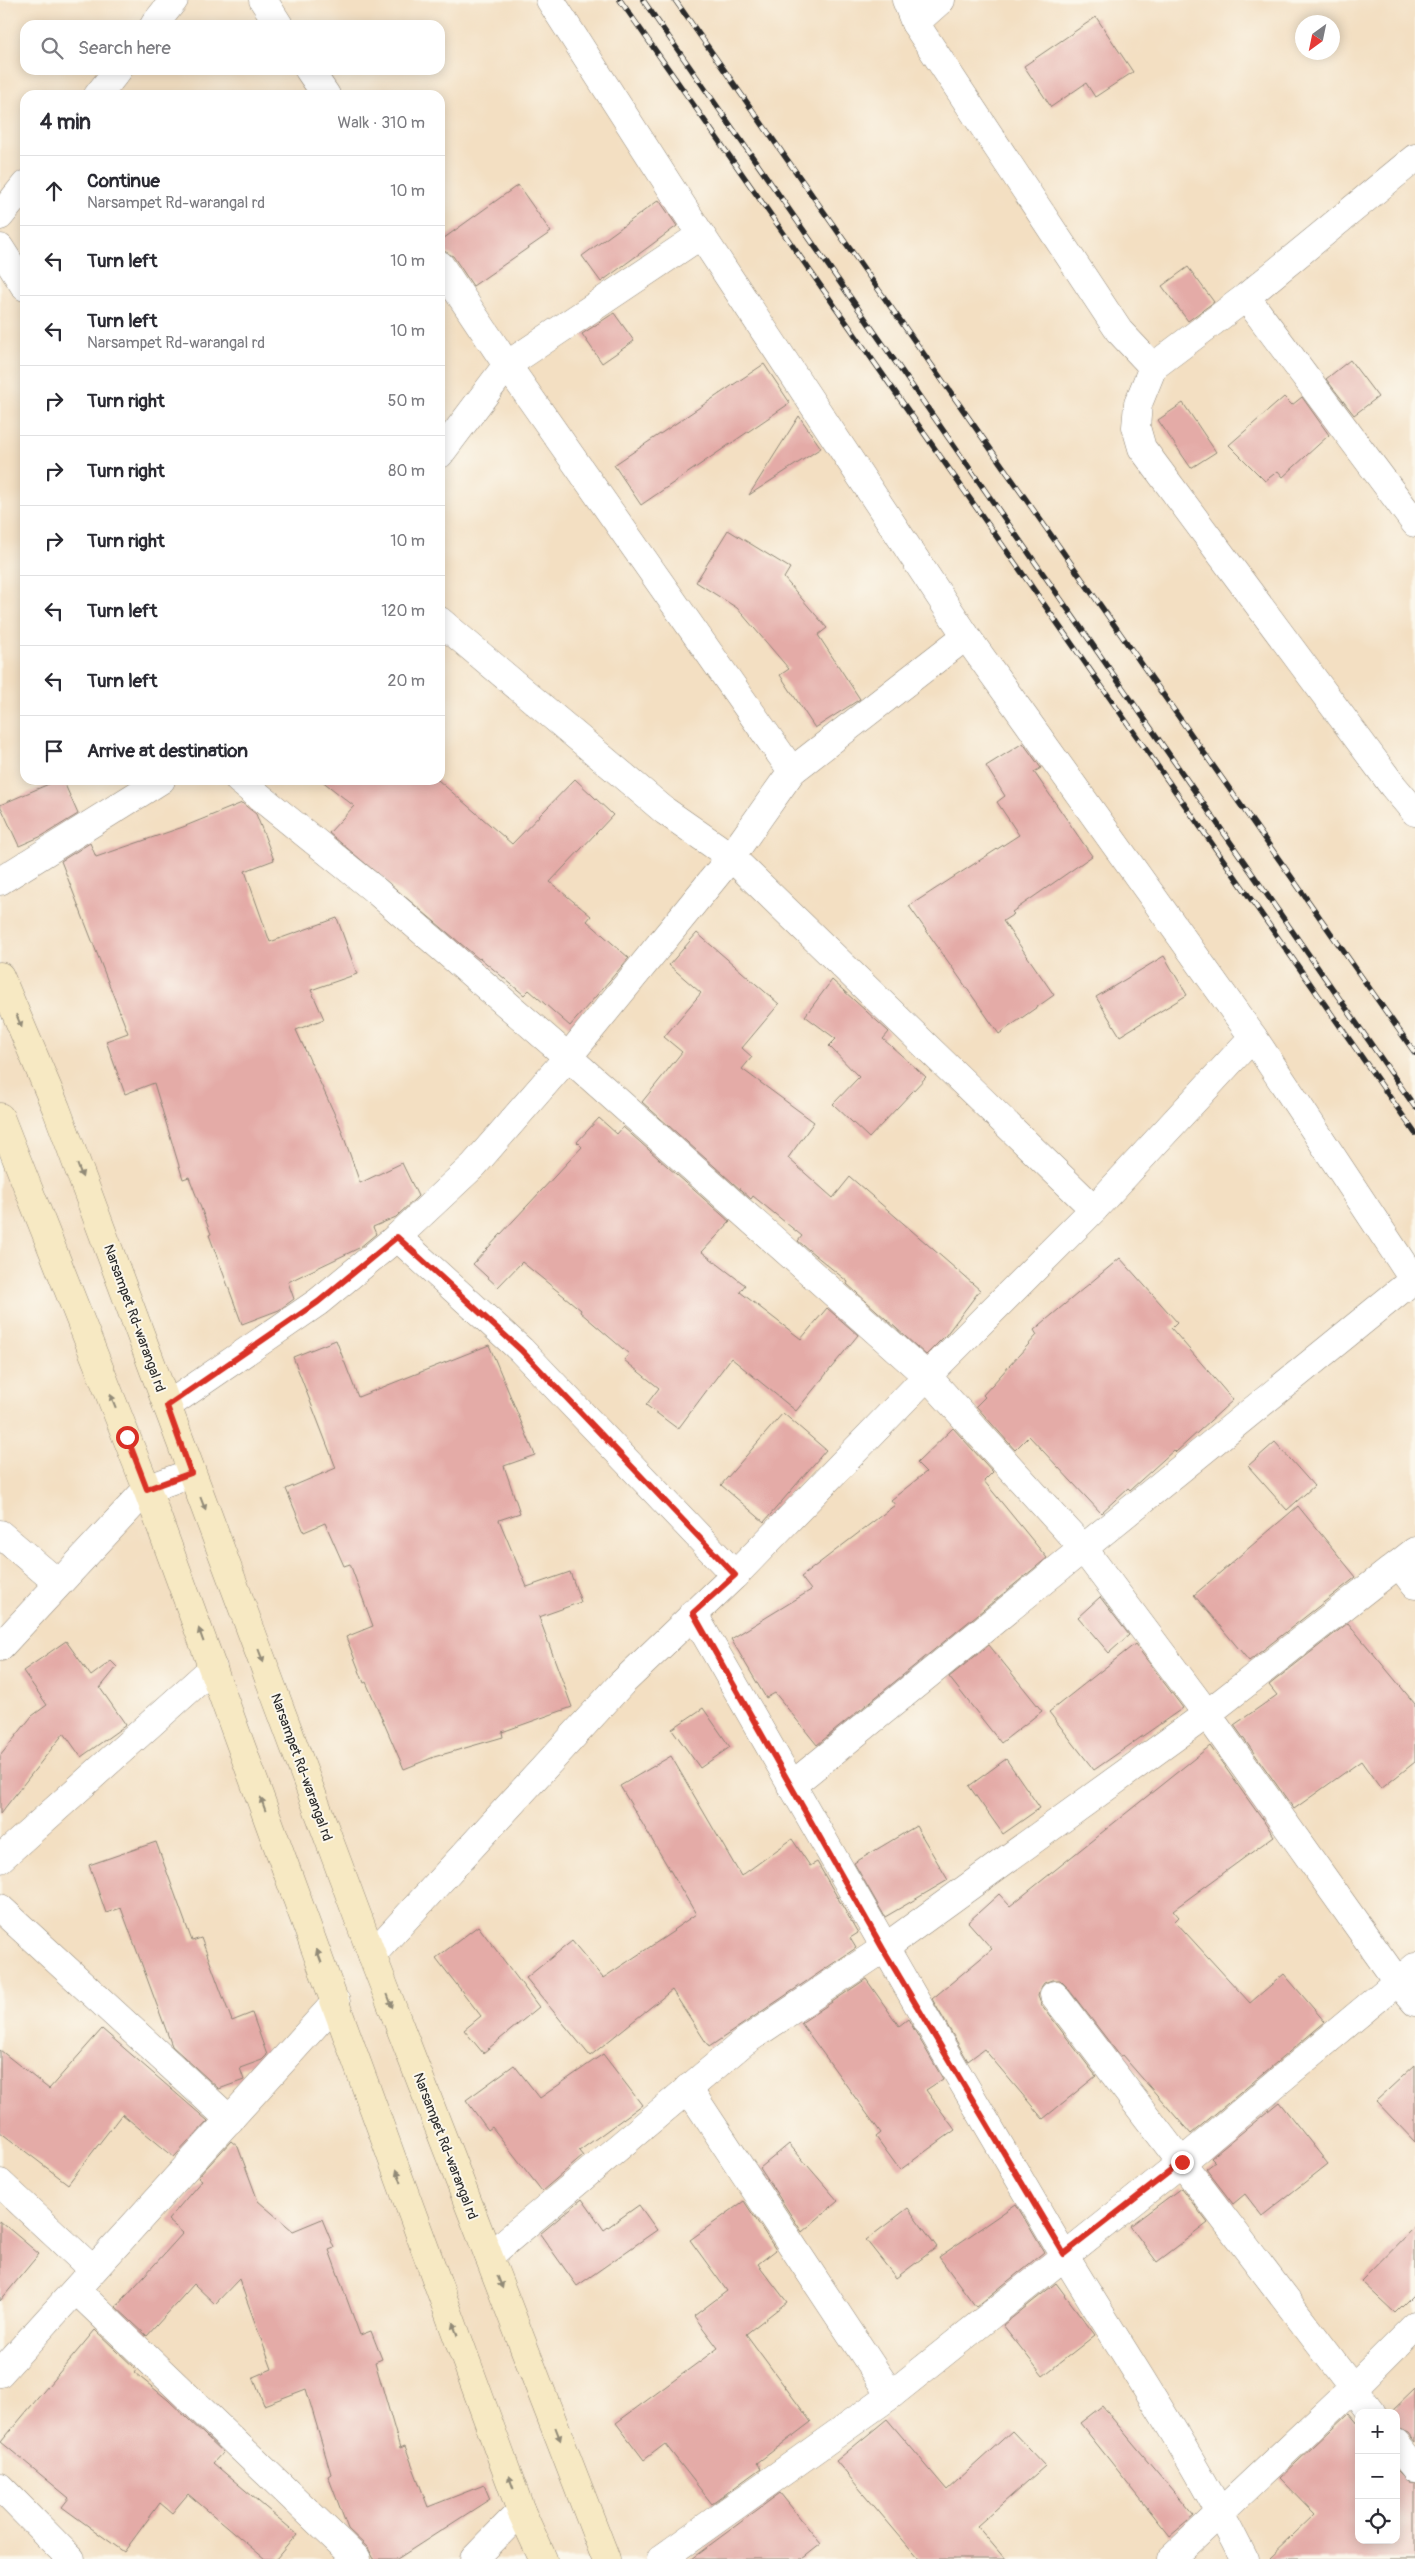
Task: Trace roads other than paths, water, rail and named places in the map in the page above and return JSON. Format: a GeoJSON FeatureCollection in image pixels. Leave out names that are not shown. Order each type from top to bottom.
{"type":"FeatureCollection","features":[{"type":"Feature","properties":{"kind":"main road","name":"Narsampet Rd-warangal rd"},"geometry":{"type":"LineString","coordinates":[[0,976],[56,1108],[372,1955],[606,2559]]}},
{"type":"Feature","properties":{"kind":"main road"},"geometry":{"type":"LineString","coordinates":[[0,1117],[147,1489],[521,2511],[543,2559]]}},
{"type":"Feature","properties":{"kind":"street"},"geometry":{"type":"LineString","coordinates":[[158,20],[174,0]]}},
{"type":"Feature","properties":{"kind":"street"},"geometry":{"type":"LineString","coordinates":[[262,0],[276,20]]}},
{"type":"Feature","properties":{"kind":"street"},"geometry":{"type":"LineString","coordinates":[[550,0],[701,235],[966,636],[1254,1037],[1414,1281],[791,1786]]}},
{"type":"Feature","properties":{"kind":"street"},"geometry":{"type":"LineString","coordinates":[[941,0],[911,12],[1120,331],[1153,367]]}},
{"type":"Feature","properties":{"kind":"street"},"geometry":{"type":"LineString","coordinates":[[102,90],[114,75]]}},
{"type":"Feature","properties":{"kind":"street"},"geometry":{"type":"LineString","coordinates":[[312,75],[323,90]]}},
{"type":"Feature","properties":{"kind":"street"},"geometry":{"type":"LineString","coordinates":[[1415,158],[1246,297],[1153,367],[1138,404],[1136,427],[1142,448],[1393,786],[1415,812]]}},
{"type":"Feature","properties":{"kind":"street"},"geometry":{"type":"LineString","coordinates":[[0,216],[20,191]]}},
{"type":"Feature","properties":{"kind":"street"},"geometry":{"type":"LineString","coordinates":[[445,447],[507,365],[701,235]]}},
{"type":"Feature","properties":{"kind":"street"},"geometry":{"type":"LineString","coordinates":[[0,248],[20,280]]}},
{"type":"Feature","properties":{"kind":"street"},"geometry":{"type":"LineString","coordinates":[[445,272],[507,365],[792,771]]}},
{"type":"Feature","properties":{"kind":"street"},"geometry":{"type":"LineString","coordinates":[[1246,297],[1415,523]]}},
{"type":"Feature","properties":{"kind":"street"},"geometry":{"type":"LineString","coordinates":[[445,625],[665,811],[731,857],[1094,1210]]}},
{"type":"Feature","properties":{"kind":"street"},"geometry":{"type":"LineString","coordinates":[[167,1406],[318,1302],[397,1237],[474,1165],[568,1056],[731,857],[792,771],[966,636]]}},
{"type":"Feature","properties":{"kind":"street"},"geometry":{"type":"LineString","coordinates":[[0,881],[153,785]]}},
{"type":"Feature","properties":{"kind":"street"},"geometry":{"type":"LineString","coordinates":[[245,785],[375,890],[568,1056],[927,1376],[1083,1548],[1406,1974],[1415,2002]]}},
{"type":"Feature","properties":{"kind":"street"},"geometry":{"type":"LineString","coordinates":[[372,1955],[622,1683],[693,1613],[735,1575],[927,1376],[1094,1210],[1254,1037]]}},
{"type":"Feature","properties":{"kind":"street"},"geometry":{"type":"LineString","coordinates":[[397,1237],[521,1350],[735,1575]]}},
{"type":"Feature","properties":{"kind":"street"},"geometry":{"type":"LineString","coordinates":[[0,1647],[147,1489],[191,1473]]}},
{"type":"Feature","properties":{"kind":"street"},"geometry":{"type":"LineString","coordinates":[[0,1534],[58,1583]]}},
{"type":"Feature","properties":{"kind":"street"},"geometry":{"type":"LineString","coordinates":[[489,2256],[744,2042],[883,1949],[1410,1567]]}},
{"type":"Feature","properties":{"kind":"street"},"geometry":{"type":"LineString","coordinates":[[693,1613],[883,1949],[1064,2254],[1220,2511],[1244,2559]]}},
{"type":"Feature","properties":{"kind":"street"},"geometry":{"type":"LineString","coordinates":[[0,1859],[213,1668]]}},
{"type":"Feature","properties":{"kind":"street"},"geometry":{"type":"LineString","coordinates":[[0,1908],[230,2120]]}},
{"type":"Feature","properties":{"kind":"street"},"geometry":{"type":"LineString","coordinates":[[661,2559],[891,2395],[1064,2254],[1182,2162],[1406,1974]]}},
{"type":"Feature","properties":{"kind":"street"},"geometry":{"type":"LineString","coordinates":[[1054,1994],[1369,2409]]}},
{"type":"Feature","properties":{"kind":"street"},"geometry":{"type":"LineString","coordinates":[[0,2373],[76,2290],[92,2269],[336,2002]]}},
{"type":"Feature","properties":{"kind":"street"},"geometry":{"type":"LineString","coordinates":[[688,2088],[891,2395]]}},
{"type":"Feature","properties":{"kind":"street"},"geometry":{"type":"LineString","coordinates":[[0,2184],[92,2269]]}},
{"type":"Feature","properties":{"kind":"street"},"geometry":{"type":"LineString","coordinates":[[76,2290],[357,2559]]}},
{"type":"Feature","properties":{"kind":"street"},"geometry":{"type":"LineString","coordinates":[[1171,2559],[1353,2388],[1415,2326]]}},
{"type":"Feature","properties":{"kind":"street"},"geometry":{"type":"LineString","coordinates":[[1400,2449],[1415,2468]]}},
{"type":"Feature","properties":{"kind":"street"},"geometry":{"type":"LineString","coordinates":[[0,2488],[71,2559]]}},
{"type":"Feature","properties":{"kind":"street"},"geometry":{"type":"LineString","coordinates":[[474,2559],[521,2511]]}},
{"type":"Feature","properties":{"kind":"railway"},"geometry":{"type":"LineString","coordinates":[[620,0],[1415,1133]]}},
{"type":"Feature","properties":{"kind":"railway"},"geometry":{"type":"LineString","coordinates":[[643,0],[1415,1107]]}},
{"type":"Feature","properties":{"kind":"railway"},"geometry":{"type":"LineString","coordinates":[[675,0],[1415,1053]]}}]}
